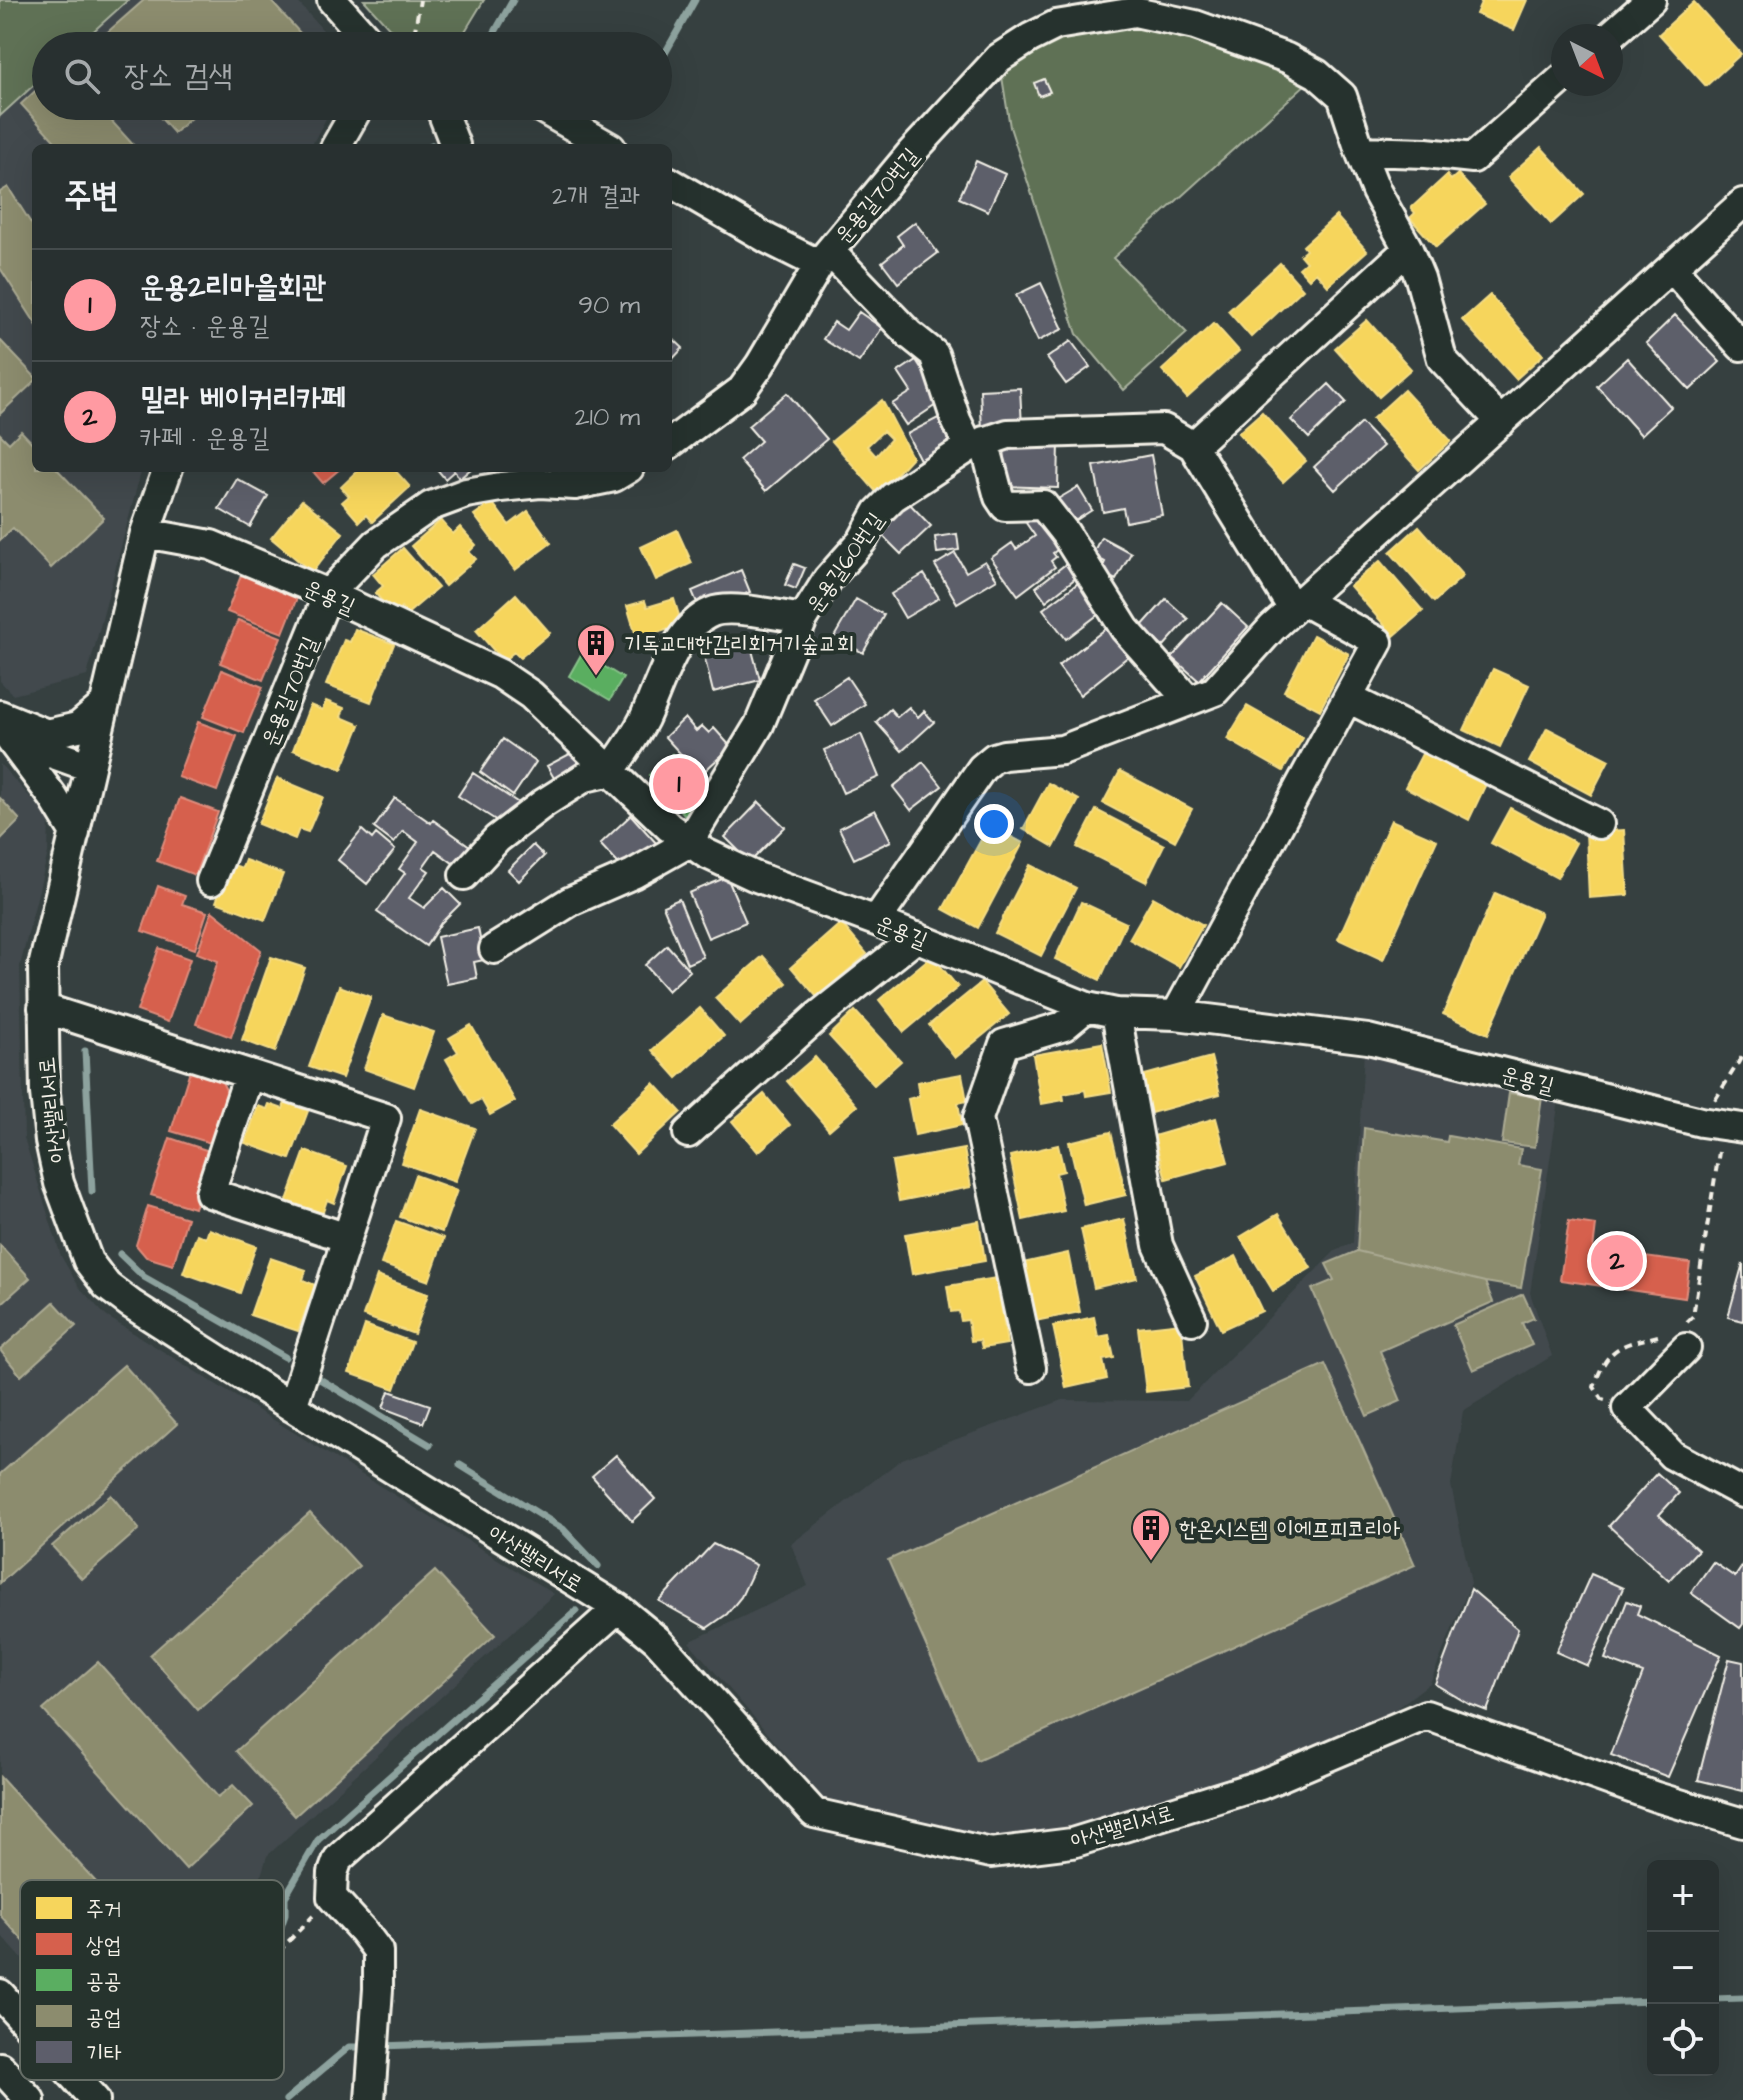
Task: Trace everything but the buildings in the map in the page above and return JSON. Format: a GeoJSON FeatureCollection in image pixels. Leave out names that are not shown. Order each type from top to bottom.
{"type":"FeatureCollection","features":[{"type":"Feature","properties":{"kind":"street"},"geometry":{"type":"LineString","coordinates":[[332,0],[361,32]]}},
{"type":"Feature","properties":{"kind":"street"},"geometry":{"type":"LineString","coordinates":[[1623,25],[1651,0]]}},
{"type":"Feature","properties":{"kind":"street"},"geometry":{"type":"LineString","coordinates":[[1144,6],[1287,58],[1317,74],[1342,96],[1376,191],[1420,278],[1442,359],[1501,422]]}},
{"type":"Feature","properties":{"kind":"street","name":"운용길70번길"},"geometry":{"type":"LineString","coordinates":[[672,442],[742,390],[822,260],[912,152],[999,58],[1056,25],[1144,6]]}},
{"type":"Feature","properties":{"kind":"street"},"geometry":{"type":"LineString","coordinates":[[1360,151],[1473,158],[1551,89]]}},
{"type":"Feature","properties":{"kind":"street"},"geometry":{"type":"LineString","coordinates":[[337,144],[351,120]]}},
{"type":"Feature","properties":{"kind":"street"},"geometry":{"type":"LineString","coordinates":[[445,120],[455,144]]}},
{"type":"Feature","properties":{"kind":"street"},"geometry":{"type":"LineString","coordinates":[[562,120],[604,144]]}},
{"type":"Feature","properties":{"kind":"street"},"geometry":{"type":"LineString","coordinates":[[672,183],[810,260],[837,259],[909,334],[934,354],[956,420],[976,444],[1005,506],[1043,505],[1065,533],[1125,629],[1189,701]]}},
{"type":"Feature","properties":{"kind":"street"},"geometry":{"type":"LineString","coordinates":[[876,921],[982,768],[994,758],[1062,750],[1215,691],[1272,628],[1743,203]]}},
{"type":"Feature","properties":{"kind":"street"},"geometry":{"type":"LineString","coordinates":[[1176,1015],[1378,642],[1298,605],[1193,446],[1408,249]]}},
{"type":"Feature","properties":{"kind":"street"},"geometry":{"type":"LineString","coordinates":[[1672,268],[1741,346]]}},
{"type":"Feature","properties":{"kind":"street","name":"운용길60번길"},"geometry":{"type":"LineString","coordinates":[[494,949],[571,901],[633,874],[688,843],[759,725],[803,619],[828,579],[862,541],[878,512],[893,497],[976,444],[1008,434],[1164,429],[1193,446]]}},
{"type":"Feature","properties":{"kind":"street","name":"아산밸리서로"},"geometry":{"type":"LineString","coordinates":[[167,472],[145,533],[43,967],[45,1093],[50,1141],[74,1229],[88,1261],[107,1286],[292,1407],[618,1608],[657,1640],[814,1813],[991,1853],[1072,1843],[1260,1785],[1426,1715],[1656,1797],[1743,1823]]}},
{"type":"Feature","properties":{"kind":"street","name":"운용길70번길"},"geometry":{"type":"LineString","coordinates":[[211,881],[328,594],[376,544],[431,506],[466,493],[540,483],[575,485],[614,477],[622,472]]}},
{"type":"Feature","properties":{"kind":"street","name":"운용길"},"geometry":{"type":"LineString","coordinates":[[145,533],[211,545],[328,594],[500,674],[531,695],[688,843],[705,853],[754,876],[917,937],[1087,1007],[1116,1013],[1176,1015],[1368,1039],[1722,1125]]}},
{"type":"Feature","properties":{"kind":"street"},"geometry":{"type":"LineString","coordinates":[[464,875],[497,839],[544,803],[585,777],[611,771],[642,722],[680,641],[693,623],[714,611],[732,609],[803,619]]}},
{"type":"Feature","properties":{"kind":"street"},"geometry":{"type":"LineString","coordinates":[[1348,698],[1599,824]]}},
{"type":"Feature","properties":{"kind":"street"},"geometry":{"type":"LineString","coordinates":[[0,720],[47,734],[78,727],[104,705]]}},
{"type":"Feature","properties":{"kind":"street"},"geometry":{"type":"LineString","coordinates":[[0,720],[31,746],[90,767]]}},
{"type":"Feature","properties":{"kind":"street"},"geometry":{"type":"LineString","coordinates":[[0,720],[75,833]]}},
{"type":"Feature","properties":{"kind":"street"},"geometry":{"type":"LineString","coordinates":[[688,1133],[819,1015],[917,937]]}},
{"type":"Feature","properties":{"kind":"street"},"geometry":{"type":"LineString","coordinates":[[1031,1368],[978,1118],[1004,1044],[1064,1026],[1087,1007]]}},
{"type":"Feature","properties":{"kind":"street"},"geometry":{"type":"LineString","coordinates":[[43,1008],[386,1118],[292,1407]]}},
{"type":"Feature","properties":{"kind":"street"},"geometry":{"type":"LineString","coordinates":[[1116,1013],[1158,1245],[1192,1320]]}},
{"type":"Feature","properties":{"kind":"street"},"geometry":{"type":"LineString","coordinates":[[249,1074],[210,1193],[347,1238]]}},
{"type":"Feature","properties":{"kind":"street"},"geometry":{"type":"LineString","coordinates":[[1678,1335],[1627,1408],[1672,1455],[1743,1493]]}},
{"type":"Feature","properties":{"kind":"street"},"geometry":{"type":"LineString","coordinates":[[370,2100],[378,1951],[332,1897],[333,1873],[338,1859],[618,1608]]}},
{"type":"Feature","properties":{"kind":"street"},"geometry":{"type":"LineString","coordinates":[[0,1994],[20,2016]]}},
{"type":"Feature","properties":{"kind":"street"},"geometry":{"type":"LineString","coordinates":[[2,2071],[30,2100]]}},
{"type":"Feature","properties":{"kind":"street"},"geometry":{"type":"LineString","coordinates":[[79,2080],[93,2095]]}},
{"type":"Feature","properties":{"kind":"path"},"geometry":{"type":"LineString","coordinates":[[413,32],[420,0]]}},
{"type":"Feature","properties":{"kind":"path"},"geometry":{"type":"LineString","coordinates":[[1627,1408],[1602,1399],[1594,1387],[1601,1368],[1620,1345],[1678,1335],[1693,1316],[1722,1125],[1743,1055]]}},
{"type":"Feature","properties":{"kind":"path"},"geometry":{"type":"LineString","coordinates":[[284,1946],[332,1897]]}},
{"type":"Feature","properties":{"kind":"shaded area"},"geometry":{"type":"Polygon","coordinates":[[[128,0],[296,0],[325,32],[93,32],[128,0]]]}},
{"type":"Feature","properties":{"kind":"shaded area"},"geometry":{"type":"Polygon","coordinates":[[[32,87],[32,120],[325,120],[312,144],[32,144],[32,472],[142,472],[87,676],[13,695],[0,681],[0,116],[32,87]]]}},
{"type":"Feature","properties":{"kind":"shaded area"},"geometry":{"type":"Polygon","coordinates":[[[0,764],[49,818],[48,853],[20,966],[24,1138],[61,1256],[79,1287],[106,1316],[554,1594],[267,1856],[260,1880],[20,1880],[20,1956],[0,1934],[0,764]]]}},
{"type":"Feature","properties":{"kind":"shaded area"},"geometry":{"type":"Polygon","coordinates":[[[1364,1051],[1560,1093],[1530,1293],[1552,1356],[1463,1411],[1451,1485],[1471,1583],[1430,1683],[1385,1717],[1305,1754],[1105,1821],[1003,1841],[831,1807],[689,1642],[808,1586],[791,1544],[902,1459],[1063,1400],[1187,1401],[1335,1251],[1353,1243],[1364,1051]]]}},
{"type":"Feature","properties":{"kind":"green space"},"geometry":{"type":"Polygon","coordinates":[[[0,0],[128,0],[93,32],[32,32],[32,87],[0,116],[0,0]]]}},
{"type":"Feature","properties":{"kind":"green space"},"geometry":{"type":"Polygon","coordinates":[[[364,0],[484,0],[465,32],[393,32],[364,0]]]}},
{"type":"Feature","properties":{"kind":"green space"},"geometry":{"type":"Polygon","coordinates":[[[1135,12],[1317,74],[1113,258],[1187,333],[1124,390],[1077,334],[1010,127],[999,58],[1135,12]]]}},
{"type":"Feature","properties":{"kind":"waterway"},"geometry":{"type":"LineString","coordinates":[[495,32],[513,0]]}},
{"type":"Feature","properties":{"kind":"waterway"},"geometry":{"type":"LineString","coordinates":[[672,41],[695,0]]}},
{"type":"Feature","properties":{"kind":"waterway"},"geometry":{"type":"LineString","coordinates":[[85,1051],[92,1191]]}},
{"type":"Feature","properties":{"kind":"waterway"},"geometry":{"type":"LineString","coordinates":[[120,1254],[144,1277],[285,1357]]}},
{"type":"Feature","properties":{"kind":"waterway"},"geometry":{"type":"LineString","coordinates":[[318,1378],[430,1445]]}},
{"type":"Feature","properties":{"kind":"waterway"},"geometry":{"type":"LineString","coordinates":[[460,1465],[563,1529],[598,1566]]}},
{"type":"Feature","properties":{"kind":"waterway"},"geometry":{"type":"LineString","coordinates":[[284,1918],[285,1897],[318,1840],[576,1611]]}},
{"type":"Feature","properties":{"kind":"waterway"},"geometry":{"type":"LineString","coordinates":[[1719,1999],[1743,1998]]}},
{"type":"Feature","properties":{"kind":"waterway"},"geometry":{"type":"LineString","coordinates":[[381,2046],[1647,2001]]}},
{"type":"Feature","properties":{"kind":"waterway"},"geometry":{"type":"LineString","coordinates":[[286,2100],[349,2047],[369,2047]]}},
{"type":"Feature","properties":{"kind":"place","name":"기독교대한감리회거기숲교회"},"geometry":{"type":"Point","coordinates":[596,677]}},
{"type":"Feature","properties":{"kind":"place","name":"운용2리마을회관"},"geometry":{"type":"Point","coordinates":[679,784]}},
{"type":"Feature","properties":{"kind":"place","name":"밀라 베이커리카페"},"geometry":{"type":"Point","coordinates":[1617,1261]}},
{"type":"Feature","properties":{"kind":"place","name":"한온시스템 이에프피코리아"},"geometry":{"type":"Point","coordinates":[1151,1562]}}]}
